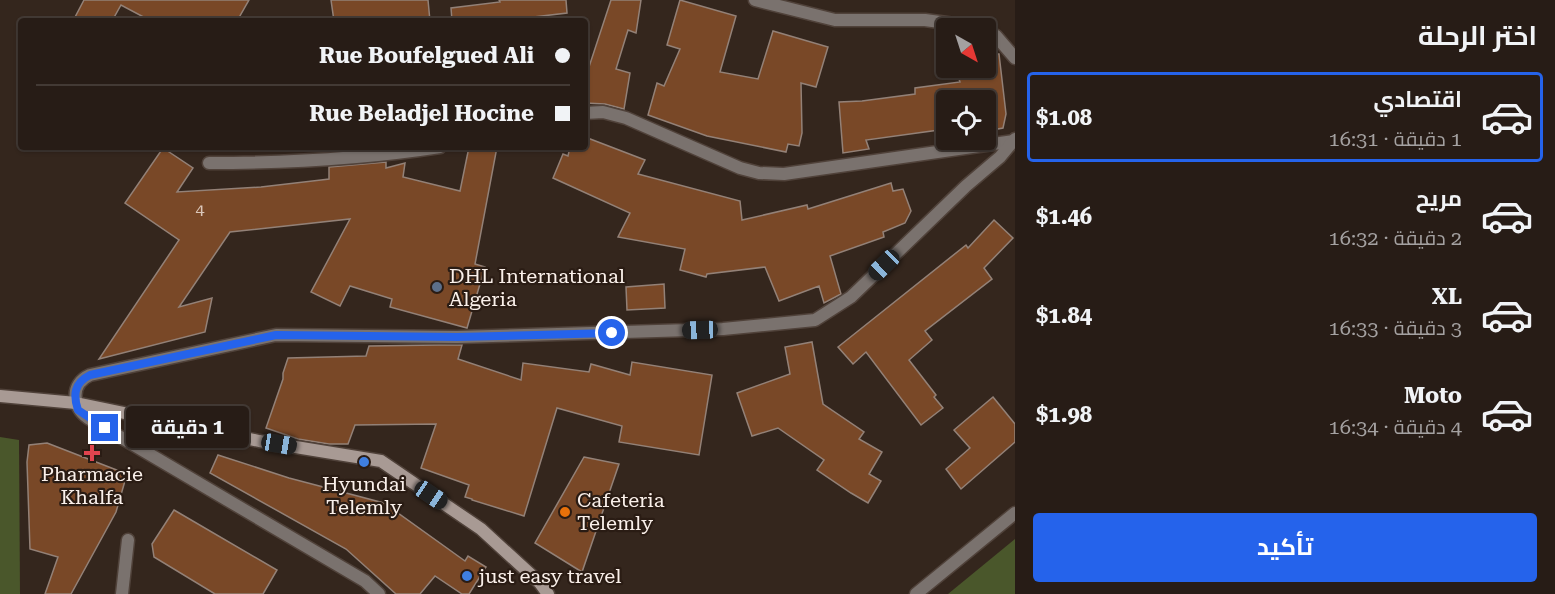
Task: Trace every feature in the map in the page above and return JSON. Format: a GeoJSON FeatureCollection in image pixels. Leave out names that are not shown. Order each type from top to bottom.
{"type":"FeatureCollection","features":[{"type":"Feature","properties":{"kind":"main road"},"geometry":{"type":"LineString","coordinates":[[0,396],[76,403],[259,441],[381,461],[482,529],[548,594]]}},
{"type":"Feature","properties":{"kind":"street"},"geometry":{"type":"LineString","coordinates":[[755,0],[835,20],[936,22]]}},
{"type":"Feature","properties":{"kind":"street"},"geometry":{"type":"LineString","coordinates":[[996,36],[1015,58]]}},
{"type":"Feature","properties":{"kind":"street"},"geometry":{"type":"LineString","coordinates":[[588,113],[603,112],[626,118],[740,168],[759,173],[784,174],[1014,140]]}},
{"type":"Feature","properties":{"kind":"street"},"geometry":{"type":"LineString","coordinates":[[379,594],[365,581],[88,418],[78,410],[76,387],[90,375],[276,335],[469,337],[723,329],[815,320],[851,297],[966,186],[1000,157],[1014,140]]}},
{"type":"Feature","properties":{"kind":"street"},"geometry":{"type":"LineString","coordinates":[[209,163],[274,163],[388,155],[420,150]]}},
{"type":"Feature","properties":{"kind":"street"},"geometry":{"type":"LineString","coordinates":[[916,594],[1015,513]]}},
{"type":"Feature","properties":{"kind":"street"},"geometry":{"type":"LineString","coordinates":[[122,594],[128,540]]}},
{"type":"Feature","properties":{"kind":"green space"},"geometry":{"type":"Polygon","coordinates":[[[0,437],[19,440],[20,594],[0,594],[0,437]]]}},
{"type":"Feature","properties":{"kind":"green space"},"geometry":{"type":"Polygon","coordinates":[[[1015,539],[1015,594],[948,594],[1015,539]]]}},
{"type":"Feature","properties":{"kind":"building"},"geometry":{"type":"Polygon","coordinates":[[[84,0],[249,0],[239,18],[145,18],[121,5],[114,18],[75,18],[84,0]]]}},
{"type":"Feature","properties":{"kind":"building"},"geometry":{"type":"Polygon","coordinates":[[[331,0],[428,0],[430,18],[334,18],[331,0]]]}},
{"type":"Feature","properties":{"kind":"building"},"geometry":{"type":"Polygon","coordinates":[[[499,0],[566,0],[567,13],[524,18],[452,18],[451,8],[500,2],[499,0]]]}},
{"type":"Feature","properties":{"kind":"building"},"geometry":{"type":"Polygon","coordinates":[[[611,0],[641,0],[636,33],[628,30],[616,69],[630,73],[624,109],[605,104],[588,103],[588,70],[611,0]]]}},
{"type":"Feature","properties":{"kind":"building"},"geometry":{"type":"Polygon","coordinates":[[[680,0],[736,16],[720,72],[758,79],[773,31],[828,47],[816,87],[801,83],[802,133],[799,146],[788,144],[786,152],[707,136],[648,115],[657,83],[664,86],[680,49],[667,45],[680,0]]]}},
{"type":"Feature","properties":{"kind":"building"},"geometry":{"type":"Polygon","coordinates":[[[996,54],[999,54],[1006,114],[1003,128],[996,129],[996,90],[936,90],[936,130],[866,140],[869,149],[843,153],[839,102],[915,94],[915,88],[960,82],[959,78],[996,78],[996,54]]]}},
{"type":"Feature","properties":{"kind":"building"},"geometry":{"type":"Polygon","coordinates":[[[588,138],[645,160],[638,174],[740,201],[742,220],[807,205],[808,209],[891,183],[893,191],[903,189],[911,211],[905,223],[883,232],[884,237],[830,256],[841,294],[824,303],[819,286],[779,301],[765,267],[707,274],[706,277],[680,270],[685,249],[618,237],[630,213],[553,178],[563,154],[568,156],[569,150],[588,150],[588,138]]]}},
{"type":"Feature","properties":{"kind":"building"},"geometry":{"type":"Polygon","coordinates":[[[162,150],[166,150],[193,168],[177,192],[261,187],[329,179],[329,167],[386,162],[386,168],[405,163],[403,177],[460,191],[468,150],[496,150],[475,264],[485,267],[467,328],[390,307],[392,299],[350,286],[340,306],[311,292],[350,219],[230,232],[179,307],[212,298],[205,332],[99,359],[179,240],[125,203],[162,150]]]}},
{"type":"Feature","properties":{"kind":"building"},"geometry":{"type":"Polygon","coordinates":[[[994,220],[1013,238],[984,268],[992,279],[925,331],[932,340],[909,360],[936,395],[934,397],[943,408],[921,425],[866,352],[853,364],[838,347],[966,245],[968,248],[994,220]]]}},
{"type":"Feature","properties":{"kind":"building"},"geometry":{"type":"Polygon","coordinates":[[[664,284],[665,308],[627,310],[626,287],[664,284]]]}},
{"type":"Feature","properties":{"kind":"building"},"geometry":{"type":"Polygon","coordinates":[[[812,342],[823,404],[864,432],[859,439],[882,452],[869,474],[881,481],[868,503],[817,470],[824,460],[778,428],[752,436],[737,393],[790,374],[785,347],[812,342]]]}},
{"type":"Feature","properties":{"kind":"building"},"geometry":{"type":"Polygon","coordinates":[[[462,345],[458,359],[521,380],[523,363],[589,372],[591,364],[630,375],[632,362],[712,375],[699,455],[619,442],[622,426],[557,408],[524,516],[465,497],[469,485],[421,468],[436,424],[355,425],[348,444],[329,444],[298,439],[266,428],[288,358],[366,356],[369,346],[462,345]]]}},
{"type":"Feature","properties":{"kind":"building"},"geometry":{"type":"Polygon","coordinates":[[[993,397],[1015,424],[1015,442],[961,489],[946,469],[970,448],[954,430],[993,397]]]}},
{"type":"Feature","properties":{"kind":"building"},"geometry":{"type":"Polygon","coordinates":[[[47,443],[127,474],[116,512],[71,594],[45,594],[58,557],[30,549],[27,462],[29,445],[47,443]]]}},
{"type":"Feature","properties":{"kind":"building"},"geometry":{"type":"Polygon","coordinates":[[[218,455],[289,478],[384,503],[465,561],[468,556],[486,567],[469,594],[462,594],[435,576],[420,594],[396,594],[346,549],[210,473],[218,455]]]}},
{"type":"Feature","properties":{"kind":"building","name":"Cafeteria Telemly"},"geometry":{"type":"Polygon","coordinates":[[[584,457],[619,464],[582,572],[535,543],[584,457]]]}},
{"type":"Feature","properties":{"kind":"building"},"geometry":{"type":"Polygon","coordinates":[[[174,510],[277,570],[263,594],[215,594],[154,557],[152,544],[174,510]]]}},
{"type":"Feature","properties":{"kind":"place","name":"DHL International Algeria"},"geometry":{"type":"Point","coordinates":[437,287]}},
{"type":"Feature","properties":{"kind":"place","name":"Pharmacie Khalfa"},"geometry":{"type":"Point","coordinates":[92,453]}},
{"type":"Feature","properties":{"kind":"place","name":"Hyundai Telemly"},"geometry":{"type":"Point","coordinates":[364,462]}},
{"type":"Feature","properties":{"kind":"place","name":"Cafeteria Telemly"},"geometry":{"type":"Point","coordinates":[565,512]}},
{"type":"Feature","properties":{"kind":"place","name":"just easy travel"},"geometry":{"type":"Point","coordinates":[467,576]}},
{"type":"Feature","properties":{"kind":"route"},"geometry":{"type":"LineString","coordinates":[[105,428],[78,410],[76,387],[84,378],[276,335],[457,337],[612,333]]}}]}
